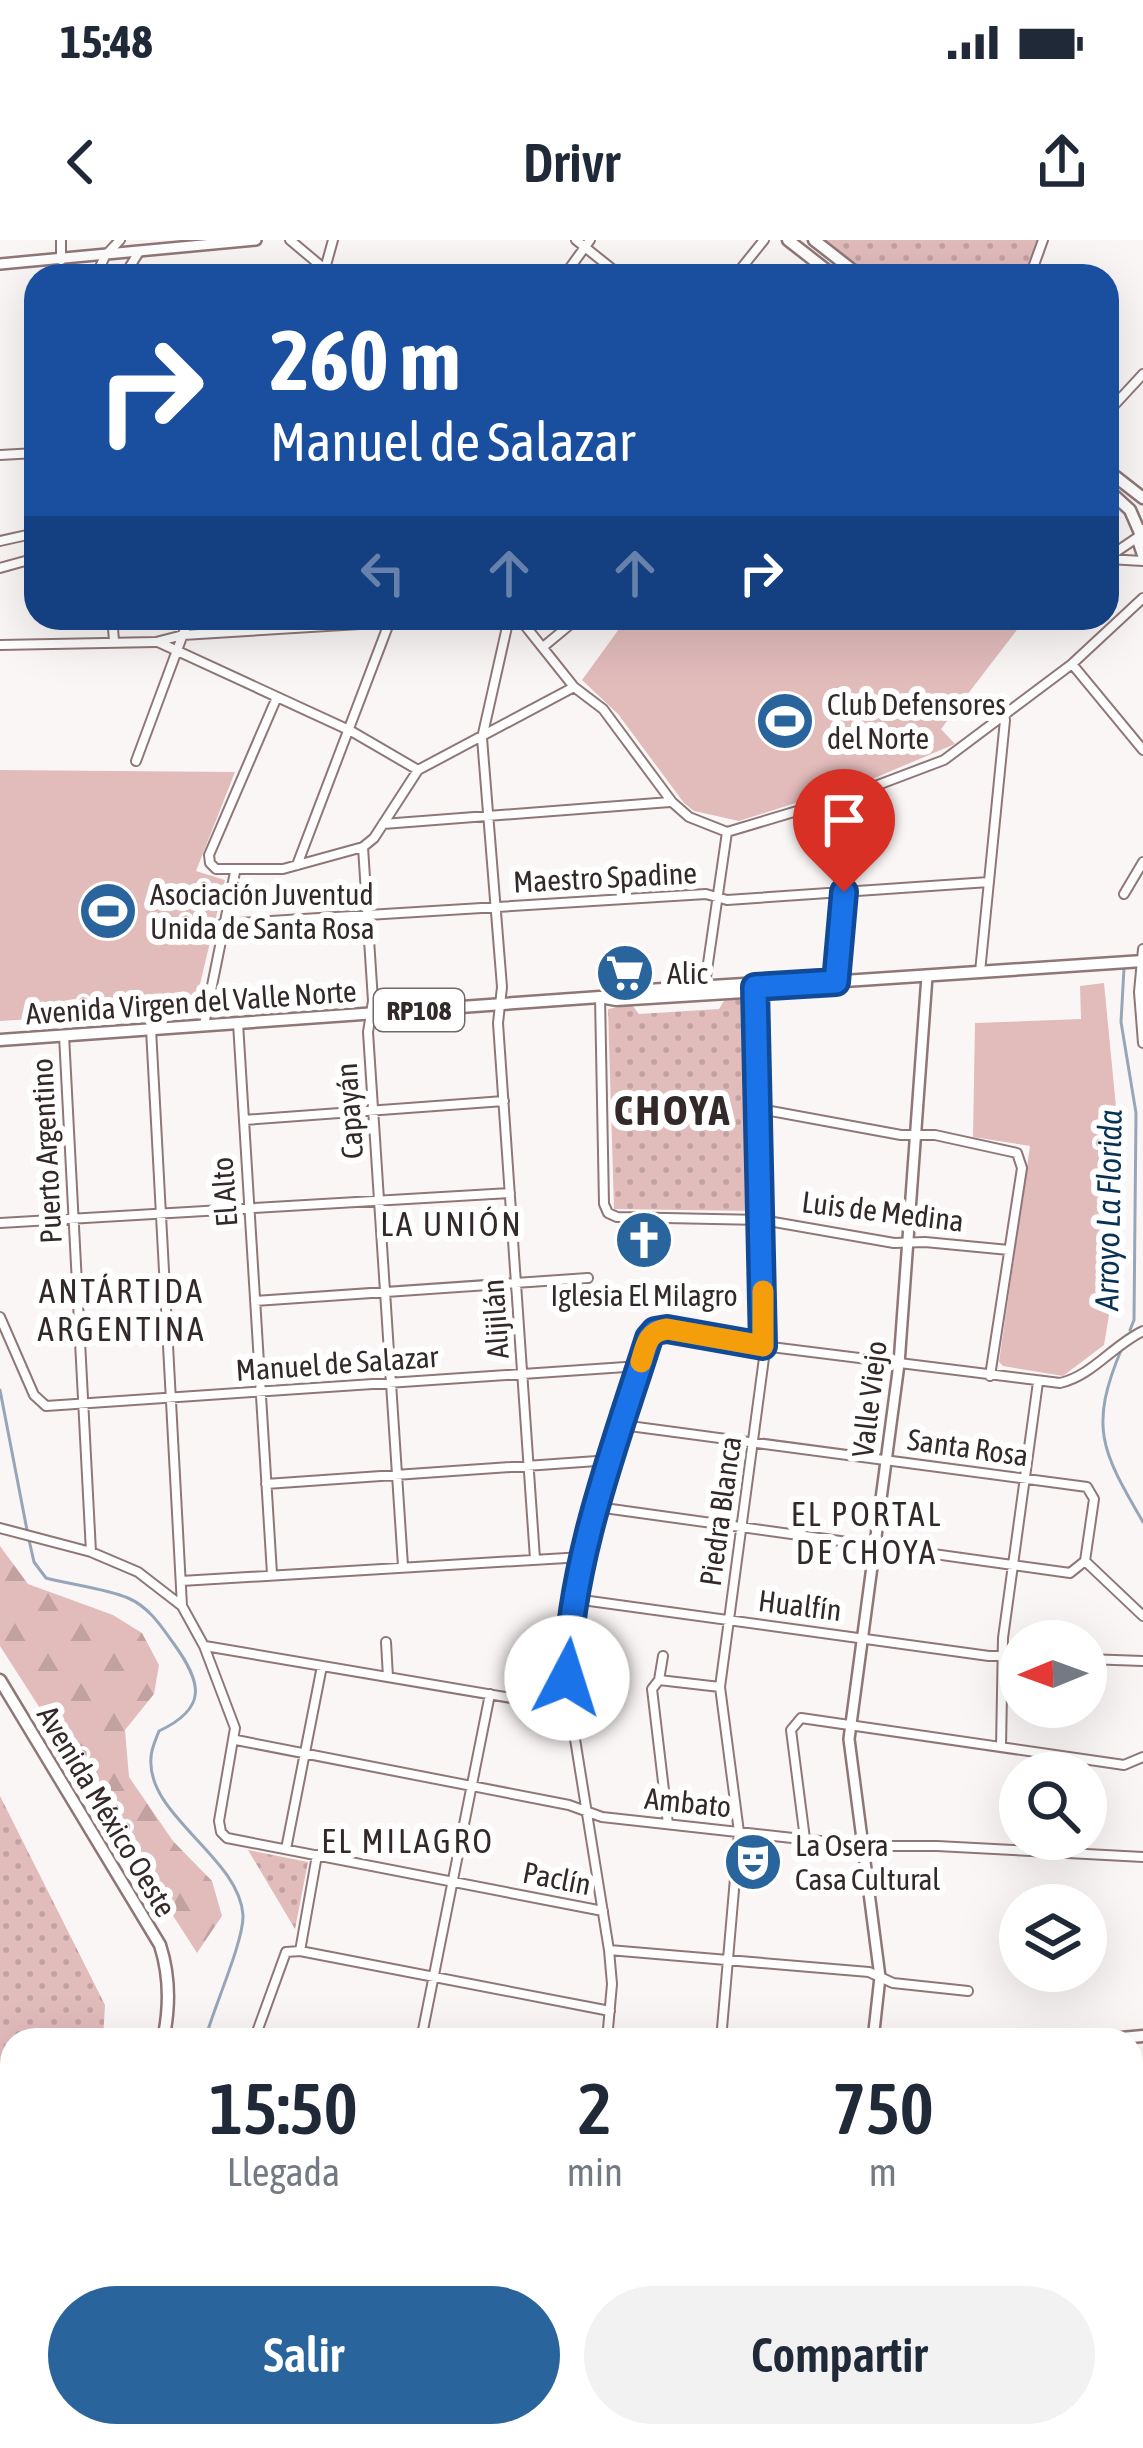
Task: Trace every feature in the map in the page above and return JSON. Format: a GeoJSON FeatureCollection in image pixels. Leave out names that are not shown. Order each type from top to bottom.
{"type":"FeatureCollection","features":[{"type":"Feature","properties":{"kind":"main road"},"geometry":{"type":"LineString","coordinates":[[788,240],[819,264]]}},
{"type":"Feature","properties":{"kind":"main road"},"geometry":{"type":"LineString","coordinates":[[814,240],[845,264]]}},
{"type":"Feature","properties":{"kind":"main road"},"geometry":{"type":"LineString","coordinates":[[1119,479],[1143,498]]}},
{"type":"Feature","properties":{"kind":"main road"},"geometry":{"type":"LineString","coordinates":[[1119,500],[1141,532],[1143,558]]}},
{"type":"Feature","properties":{"kind":"main road","name":"Avenida Virgen del Valle Norte"},"geometry":{"type":"LineString","coordinates":[[0,1040],[600,997],[615,992],[836,982],[1140,958]]}},
{"type":"Feature","properties":{"kind":"main road","name":"Avenida México Oeste"},"geometry":{"type":"LineString","coordinates":[[0,1680],[160,1945],[166,1965],[165,2028]]}},
{"type":"Feature","properties":{"kind":"street"},"geometry":{"type":"LineString","coordinates":[[61,240],[61,260]]}},
{"type":"Feature","properties":{"kind":"street"},"geometry":{"type":"LineString","coordinates":[[101,264],[120,240]]}},
{"type":"Feature","properties":{"kind":"street"},"geometry":{"type":"LineString","coordinates":[[0,264],[256,240]]}},
{"type":"Feature","properties":{"kind":"street"},"geometry":{"type":"LineString","coordinates":[[290,240],[316,264]]}},
{"type":"Feature","properties":{"kind":"street"},"geometry":{"type":"LineString","coordinates":[[576,240],[587,244]]}},
{"type":"Feature","properties":{"kind":"street"},"geometry":{"type":"LineString","coordinates":[[745,264],[764,240]]}},
{"type":"Feature","properties":{"kind":"street"},"geometry":{"type":"LineString","coordinates":[[131,264],[141,248]]}},
{"type":"Feature","properties":{"kind":"street"},"geometry":{"type":"LineString","coordinates":[[1119,400],[1143,374]]}},
{"type":"Feature","properties":{"kind":"street"},"geometry":{"type":"LineString","coordinates":[[1119,620],[1143,598]]}},
{"type":"Feature","properties":{"kind":"street"},"geometry":{"type":"LineString","coordinates":[[113,630],[114,640]]}},
{"type":"Feature","properties":{"kind":"street"},"geometry":{"type":"LineString","coordinates":[[136,761],[185,630]]}},
{"type":"Feature","properties":{"kind":"street"},"geometry":{"type":"LineString","coordinates":[[0,645],[156,641],[263,630]]}},
{"type":"Feature","properties":{"kind":"street"},"geometry":{"type":"LineString","coordinates":[[297,866],[386,630]]}},
{"type":"Feature","properties":{"kind":"street","name":"Alijilán"},"geometry":{"type":"LineString","coordinates":[[506,630],[482,738],[535,1559]]}},
{"type":"Feature","properties":{"kind":"street"},"geometry":{"type":"LineString","coordinates":[[529,630],[574,687],[602,709],[672,802],[689,817],[727,832],[854,794],[944,760],[1005,718],[1109,630]]}},
{"type":"Feature","properties":{"kind":"street"},"geometry":{"type":"LineString","coordinates":[[543,647],[564,630]]}},
{"type":"Feature","properties":{"kind":"street"},"geometry":{"type":"LineString","coordinates":[[156,641],[351,731],[418,770]]}},
{"type":"Feature","properties":{"kind":"street"},"geometry":{"type":"LineString","coordinates":[[1072,664],[1143,750]]}},
{"type":"Feature","properties":{"kind":"street"},"geometry":{"type":"LineString","coordinates":[[277,697],[209,855],[216,869],[235,872],[297,866],[363,847],[418,770],[574,687]]}},
{"type":"Feature","properties":{"kind":"street"},"geometry":{"type":"LineString","coordinates":[[980,972],[1005,718]]}},
{"type":"Feature","properties":{"kind":"street"},"geometry":{"type":"LineString","coordinates":[[836,982],[854,794]]}},
{"type":"Feature","properties":{"kind":"street"},"geometry":{"type":"LineString","coordinates":[[383,824],[672,802]]}},
{"type":"Feature","properties":{"kind":"street"},"geometry":{"type":"LineString","coordinates":[[705,990],[727,832]]}},
{"type":"Feature","properties":{"kind":"street","name":"Capayán"},"geometry":{"type":"LineString","coordinates":[[363,847],[372,1013],[368,1032],[403,1566]]}},
{"type":"Feature","properties":{"kind":"street"},"geometry":{"type":"LineString","coordinates":[[1124,895],[1143,862]]}},
{"type":"Feature","properties":{"kind":"street"},"geometry":{"type":"LineString","coordinates":[[204,1025],[235,872]]}},
{"type":"Feature","properties":{"kind":"street","name":"Maestro Spadine"},"geometry":{"type":"LineString","coordinates":[[222,924],[706,894],[727,900],[989,882]]}},
{"type":"Feature","properties":{"kind":"street"},"geometry":{"type":"LineString","coordinates":[[1140,958],[1143,1042]]}},
{"type":"Feature","properties":{"kind":"street","name":"Valle Viejo"},"geometry":{"type":"LineString","coordinates":[[874,2028],[880,1977],[850,1726],[899,1364],[927,976]]}},
{"type":"Feature","properties":{"kind":"street","name":"Piedra Blanca"},"geometry":{"type":"LineString","coordinates":[[722,2028],[740,1832],[720,1687],[763,1346],[755,987]]}},
{"type":"Feature","properties":{"kind":"street","name":"Luis de Medina"},"geometry":{"type":"LineString","coordinates":[[600,997],[604,1204],[608,1213],[763,1220],[908,1243],[1009,1250]]}},
{"type":"Feature","properties":{"kind":"street","name":"El Alto"},"geometry":{"type":"LineString","coordinates":[[238,1023],[272,1574]]}},
{"type":"Feature","properties":{"kind":"street"},"geometry":{"type":"LineString","coordinates":[[151,1029],[182,1606]]}},
{"type":"Feature","properties":{"kind":"street","name":"Puerto Argentino"},"geometry":{"type":"LineString","coordinates":[[64,1035],[91,1552]]}},
{"type":"Feature","properties":{"kind":"street"},"geometry":{"type":"LineString","coordinates":[[244,1120],[504,1101]]}},
{"type":"Feature","properties":{"kind":"street"},"geometry":{"type":"LineString","coordinates":[[760,1109],[957,1139],[1017,1153],[1022,1168],[990,1376]]}},
{"type":"Feature","properties":{"kind":"street"},"geometry":{"type":"LineString","coordinates":[[0,1223],[510,1193]]}},
{"type":"Feature","properties":{"kind":"street"},"geometry":{"type":"LineString","coordinates":[[255,1301],[588,1278]]}},
{"type":"Feature","properties":{"kind":"street","name":"Manuel de Salazar"},"geometry":{"type":"LineString","coordinates":[[0,1317],[39,1403],[83,1404],[640,1366]]}},
{"type":"Feature","properties":{"kind":"street"},"geometry":{"type":"LineString","coordinates":[[608,2028],[609,1950],[570,1708],[568,1651],[583,1557],[649,1338],[667,1329],[990,1376],[1069,1382],[1143,1331]]}},
{"type":"Feature","properties":{"kind":"street"},"geometry":{"type":"LineString","coordinates":[[1008,1620],[1038,1382]]}},
{"type":"Feature","properties":{"kind":"street","name":"Santa Rosa"},"geometry":{"type":"LineString","coordinates":[[622,1425],[1093,1491],[1083,1565]]}},
{"type":"Feature","properties":{"kind":"street"},"geometry":{"type":"LineString","coordinates":[[266,1484],[611,1460]]}},
{"type":"Feature","properties":{"kind":"street"},"geometry":{"type":"LineString","coordinates":[[597,1507],[1070,1573],[1083,1565],[1143,1616]]}},
{"type":"Feature","properties":{"kind":"street"},"geometry":{"type":"LineString","coordinates":[[0,1528],[91,1552],[138,1573],[182,1606],[204,1646],[236,1728],[236,1740]]}},
{"type":"Feature","properties":{"kind":"street"},"geometry":{"type":"LineString","coordinates":[[181,1581],[583,1557]]}},
{"type":"Feature","properties":{"kind":"street","name":"Hualfín"},"geometry":{"type":"LineString","coordinates":[[575,1600],[999,1655]]}},
{"type":"Feature","properties":{"kind":"street"},"geometry":{"type":"LineString","coordinates":[[386,1642],[388,1677]]}},
{"type":"Feature","properties":{"kind":"street"},"geometry":{"type":"LineString","coordinates":[[204,1646],[570,1708]]}},
{"type":"Feature","properties":{"kind":"street"},"geometry":{"type":"LineString","coordinates":[[663,1656],[659,1680],[652,1689],[668,1824]]}},
{"type":"Feature","properties":{"kind":"street"},"geometry":{"type":"LineString","coordinates":[[1107,1660],[1143,1661]]}},
{"type":"Feature","properties":{"kind":"street"},"geometry":{"type":"LineString","coordinates":[[286,1849],[322,1666]]}},
{"type":"Feature","properties":{"kind":"street"},"geometry":{"type":"LineString","coordinates":[[659,1680],[720,1687]]}},
{"type":"Feature","properties":{"kind":"street"},"geometry":{"type":"LineString","coordinates":[[423,2028],[490,1694]]}},
{"type":"Feature","properties":{"kind":"street"},"geometry":{"type":"LineString","coordinates":[[805,1839],[793,1724],[801,1718],[1124,1765],[1143,1757]]}},
{"type":"Feature","properties":{"kind":"street"},"geometry":{"type":"LineString","coordinates":[[1001,1747],[1002,1728]]}},
{"type":"Feature","properties":{"kind":"street","name":"Ambato"},"geometry":{"type":"LineString","coordinates":[[236,1740],[602,1817],[865,1846],[1143,1857]]}},
{"type":"Feature","properties":{"kind":"street","name":"Paclín"},"geometry":{"type":"LineString","coordinates":[[236,1740],[220,1832],[227,1838],[603,1911]]}},
{"type":"Feature","properties":{"kind":"street"},"geometry":{"type":"LineString","coordinates":[[300,1952],[317,1855]]}},
{"type":"Feature","properties":{"kind":"street"},"geometry":{"type":"LineString","coordinates":[[609,1950],[869,1972],[893,1983],[968,1991]]}},
{"type":"Feature","properties":{"kind":"street"},"geometry":{"type":"LineString","coordinates":[[258,2028],[286,1952],[610,2011]]}},
{"type":"Feature","properties":{"kind":"green space"},"geometry":{"type":"Polygon","coordinates":[[[823,240],[1038,240],[1029,264],[853,264],[823,240]]]}},
{"type":"Feature","properties":{"kind":"green space","name":"Club Defensores del Norte"},"geometry":{"type":"Polygon","coordinates":[[[618,630],[1017,630],[941,729],[955,744],[877,777],[739,821],[694,811],[684,803],[618,714],[582,680],[618,630]]]}},
{"type":"Feature","properties":{"kind":"green space","name":"Asociación Juventud Unida de Santa Rosa"},"geometry":{"type":"Polygon","coordinates":[[[0,770],[235,772],[196,871],[225,880],[194,1009],[0,1021],[0,770]]]}},
{"type":"Feature","properties":{"kind":"green space"},"geometry":{"type":"Polygon","coordinates":[[[1104,983],[1117,1117],[1121,1243],[1104,1345],[1063,1376],[1003,1366],[999,1362],[1030,1146],[973,1137],[975,1023],[1081,1019],[1080,986],[1104,983]]]}},
{"type":"Feature","properties":{"kind":"green space"},"geometry":{"type":"Polygon","coordinates":[[[740,998],[749,1006],[754,1211],[614,1209],[608,1009],[632,1005],[639,1014],[719,1009],[725,999],[740,998]]]}},
{"type":"Feature","properties":{"kind":"green space"},"geometry":{"type":"Polygon","coordinates":[[[0,1546],[28,1584],[113,1615],[142,1633],[159,1665],[154,1694],[125,1730],[129,1777],[173,1841],[212,1881],[222,1916],[197,1953],[0,1646],[0,1546]]]}},
{"type":"Feature","properties":{"kind":"green space"},"geometry":{"type":"Polygon","coordinates":[[[0,1796],[105,2005],[104,2028],[0,2028],[0,1796]]]}},
{"type":"Feature","properties":{"kind":"green space"},"geometry":{"type":"Polygon","coordinates":[[[248,1850],[308,1862],[295,1929],[248,1850]]]}},
{"type":"Feature","properties":{"kind":"waterway","name":"Arroyo La Florida"},"geometry":{"type":"LineString","coordinates":[[1124,968],[1121,1022],[1136,1113],[1134,1320],[1130,1330]]}},
{"type":"Feature","properties":{"kind":"waterway","name":"Arroyo La Florida"},"geometry":{"type":"LineString","coordinates":[[1122,1348],[1105,1399],[1104,1438],[1143,1522]]}},
{"type":"Feature","properties":{"kind":"waterway"},"geometry":{"type":"LineString","coordinates":[[0,1390],[27,1530]]}},
{"type":"Feature","properties":{"kind":"waterway"},"geometry":{"type":"LineString","coordinates":[[29,1540],[34,1562],[46,1578],[118,1595],[142,1606],[190,1671],[193,1704],[159,1731],[151,1755],[153,1779],[163,1798],[226,1874],[243,1915],[239,1941],[209,2028]]}},
{"type":"Feature","properties":{"kind":"slow traffic"},"geometry":{"type":"LineString","coordinates":[[641,1362],[649,1338],[667,1329],[763,1346],[763,1291]]}},
{"type":"Feature","properties":{"kind":"place","name":"Club Defensores del Norte"},"geometry":{"type":"Point","coordinates":[785,721]}},
{"type":"Feature","properties":{"kind":"place","name":"Asociación Juventud Unida de Santa Rosa"},"geometry":{"type":"Point","coordinates":[108,911]}},
{"type":"Feature","properties":{"kind":"place","name":"Alic"},"geometry":{"type":"Point","coordinates":[625,973]}},
{"type":"Feature","properties":{"kind":"place","name":"Iglesia El Milagro"},"geometry":{"type":"Point","coordinates":[644,1240]}},
{"type":"Feature","properties":{"kind":"place","name":"La Osera Casa Cultural"},"geometry":{"type":"Point","coordinates":[753,1862]}},
{"type":"Feature","properties":{"kind":"district","name":"CHOYA"},"geometry":{"type":"Point","coordinates":[673,1110]}},
{"type":"Feature","properties":{"kind":"district","name":"LA UNIÓN"},"geometry":{"type":"Point","coordinates":[452,1224]}},
{"type":"Feature","properties":{"kind":"district","name":"ANTÁRTIDA ARGENTINA"},"geometry":{"type":"Point","coordinates":[122,1310]}},
{"type":"Feature","properties":{"kind":"district","name":"EL PORTAL DE CHOYA"},"geometry":{"type":"Point","coordinates":[867,1533]}},
{"type":"Feature","properties":{"kind":"district","name":"EL MILAGRO"},"geometry":{"type":"Point","coordinates":[408,1841]}},
{"type":"Feature","properties":{"kind":"route"},"geometry":{"type":"LineString","coordinates":[[567,1678],[583,1557],[649,1338],[667,1329],[763,1346],[755,987],[836,982],[844,892]]}}]}
